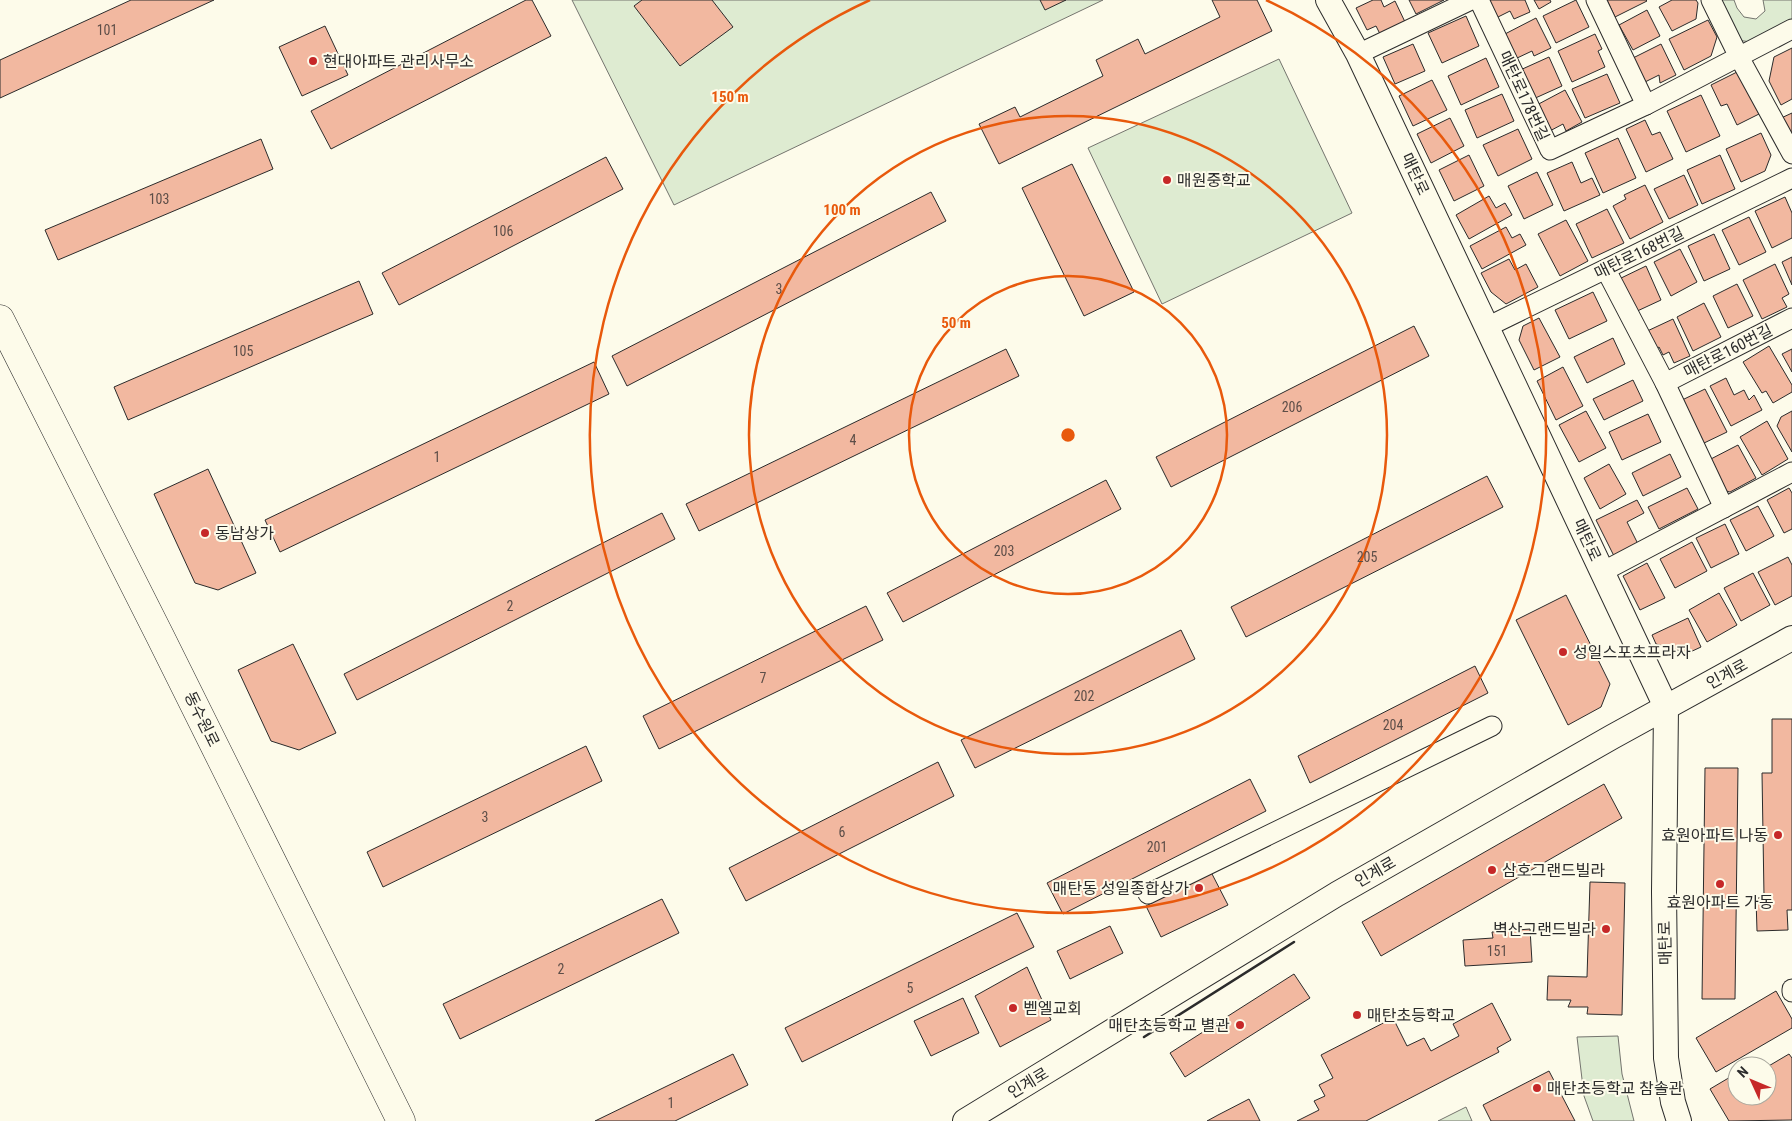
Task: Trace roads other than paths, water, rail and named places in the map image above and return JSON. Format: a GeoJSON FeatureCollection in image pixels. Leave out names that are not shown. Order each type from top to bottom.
{"type":"FeatureCollection","features":[{"type":"Feature","properties":{"kind":"main road","name":"동수원로"},"geometry":{"type":"LineString","coordinates":[[0,319],[156,627],[401,1121]]}},
{"type":"Feature","properties":{"kind":"street","name":"매탄로"},"geometry":{"type":"LineString","coordinates":[[1328,0],[1358,54],[1666,707],[1664,892],[1666,1058],[1673,1102],[1679,1121]]}},
{"type":"Feature","properties":{"kind":"street"},"geometry":{"type":"LineString","coordinates":[[1358,54],[1472,0]]}},
{"type":"Feature","properties":{"kind":"street","name":"매탄로178번길"},"geometry":{"type":"LineString","coordinates":[[1479,0],[1550,150],[1646,105],[1792,29]]}},
{"type":"Feature","properties":{"kind":"street"},"geometry":{"type":"LineString","coordinates":[[1596,0],[1646,105]]}},
{"type":"Feature","properties":{"kind":"street"},"geometry":{"type":"LineString","coordinates":[[1711,0],[1739,57],[1792,154]]}},
{"type":"Feature","properties":{"kind":"street","name":"매탄로168번길"},"geometry":{"type":"LineString","coordinates":[[1487,327],[1792,178]]}},
{"type":"Feature","properties":{"kind":"street","name":"매탄로160번길"},"geometry":{"type":"LineString","coordinates":[[1606,270],[1665,383],[1724,508]]}},
{"type":"Feature","properties":{"kind":"street","name":"매탄로160번길"},"geometry":{"type":"LineString","coordinates":[[1665,383],[1792,318]]}},
{"type":"Feature","properties":{"kind":"street"},"geometry":{"type":"LineString","coordinates":[[1602,572],[1792,472]]}},
{"type":"Feature","properties":{"kind":"street","name":"인계로"},"geometry":{"type":"LineString","coordinates":[[966,1121],[1337,894],[1666,707],[1792,638]]}},
{"type":"Feature","properties":{"kind":"street"},"geometry":{"type":"LineString","coordinates":[[1148,894],[1492,726]]}},
{"type":"Feature","properties":{"kind":"place","name":"현대아파트 관리사무소"},"geometry":{"type":"Point","coordinates":[313,61]}},
{"type":"Feature","properties":{"kind":"place","name":"매원중학교"},"geometry":{"type":"Point","coordinates":[1167,180]}},
{"type":"Feature","properties":{"kind":"place","name":"동남상가"},"geometry":{"type":"Point","coordinates":[205,533]}},
{"type":"Feature","properties":{"kind":"place","name":"성일스포츠프라자"},"geometry":{"type":"Point","coordinates":[1563,652]}},
{"type":"Feature","properties":{"kind":"place","name":"효원아파트 나동"},"geometry":{"type":"Point","coordinates":[1778,835]}},
{"type":"Feature","properties":{"kind":"place","name":"삼호그랜드빌라"},"geometry":{"type":"Point","coordinates":[1492,870]}},
{"type":"Feature","properties":{"kind":"place","name":"효원아파트 가동"},"geometry":{"type":"Point","coordinates":[1720,884]}},
{"type":"Feature","properties":{"kind":"place","name":"매탄동 성일종합상가"},"geometry":{"type":"Point","coordinates":[1199,888]}},
{"type":"Feature","properties":{"kind":"place","name":"벽산그랜드빌라"},"geometry":{"type":"Point","coordinates":[1606,929]}},
{"type":"Feature","properties":{"kind":"place","name":"벧엘교회"},"geometry":{"type":"Point","coordinates":[1013,1008]}},
{"type":"Feature","properties":{"kind":"place","name":"매탄초등학교"},"geometry":{"type":"Point","coordinates":[1357,1015]}},
{"type":"Feature","properties":{"kind":"place","name":"매탄초등학교 별관"},"geometry":{"type":"Point","coordinates":[1240,1025]}},
{"type":"Feature","properties":{"kind":"place","name":"매탄초등학교 참솔관"},"geometry":{"type":"Point","coordinates":[1537,1088]}}]}
